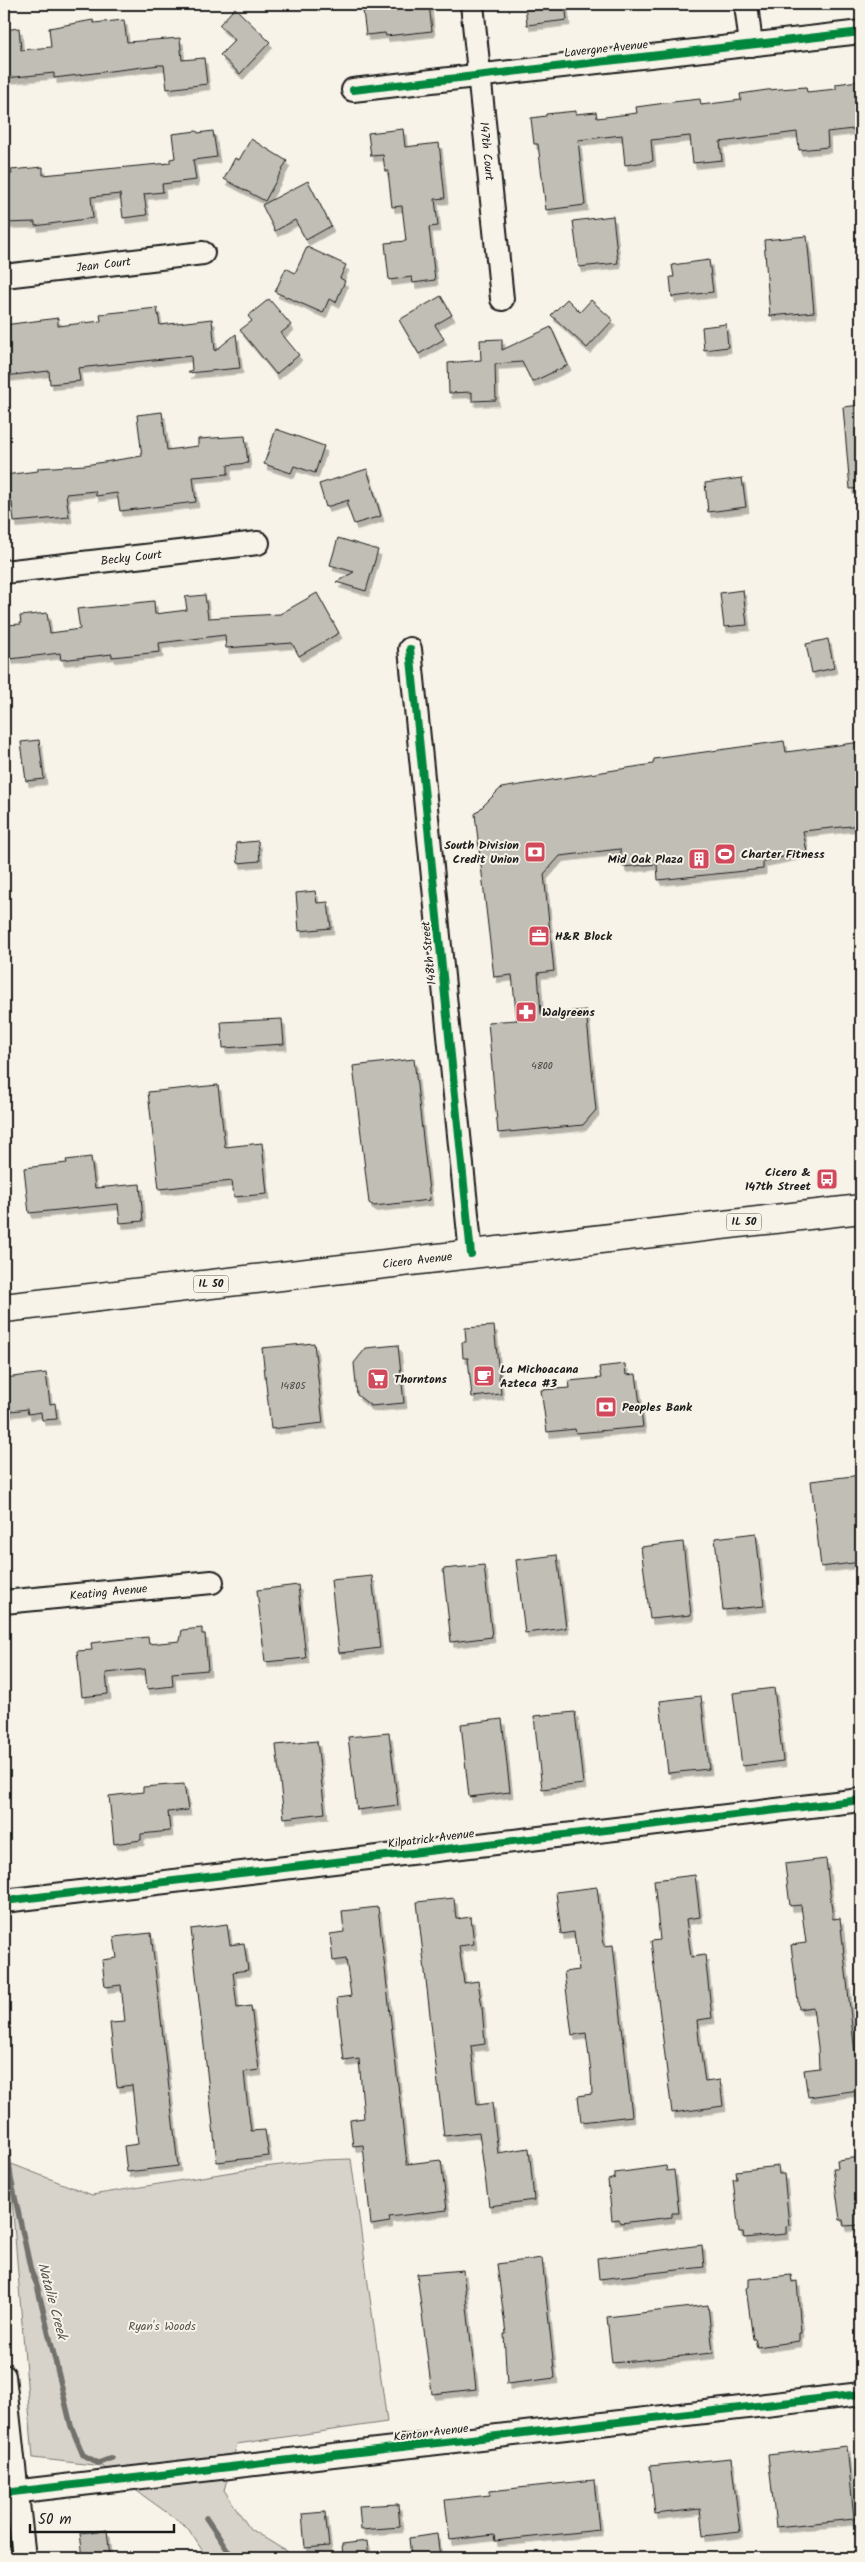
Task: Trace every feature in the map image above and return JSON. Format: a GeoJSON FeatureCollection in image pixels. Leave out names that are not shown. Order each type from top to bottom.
{"type":"FeatureCollection","features":[{"type":"Feature","properties":{"kind":"main road","name":"Cicero Avenue"},"geometry":{"type":"LineString","coordinates":[[4,1308],[861,1209]]}},
{"type":"Feature","properties":{"kind":"street","name":"147th Court"},"geometry":{"type":"LineString","coordinates":[[472,4],[502,299]]}},
{"type":"Feature","properties":{"kind":"street"},"geometry":{"type":"LineString","coordinates":[[746,4],[751,44]]}},
{"type":"Feature","properties":{"kind":"street","name":"Lavergne Avenue"},"geometry":{"type":"LineString","coordinates":[[352,90],[861,32]]}},
{"type":"Feature","properties":{"kind":"street","name":"Jean Court"},"geometry":{"type":"LineString","coordinates":[[4,276],[203,253]]}},
{"type":"Feature","properties":{"kind":"street","name":"Becky Court"},"geometry":{"type":"LineString","coordinates":[[4,572],[258,544]]}},
{"type":"Feature","properties":{"kind":"street","name":"148th Street"},"geometry":{"type":"LineString","coordinates":[[410,649],[472,1254]]}},
{"type":"Feature","properties":{"kind":"street","name":"Keating Avenue"},"geometry":{"type":"LineString","coordinates":[[4,1602],[212,1582]]}},
{"type":"Feature","properties":{"kind":"street","name":"Kilpatrick Avenue"},"geometry":{"type":"LineString","coordinates":[[4,1901],[861,1800]]}},
{"type":"Feature","properties":{"kind":"street"},"geometry":{"type":"LineString","coordinates":[[4,2376],[10,2492],[24,2558]]}},
{"type":"Feature","properties":{"kind":"street","name":"Kenton Avenue"},"geometry":{"type":"LineString","coordinates":[[10,2492],[861,2394]]}},
{"type":"Feature","properties":{"kind":"green space","name":"Ryan's Woods"},"geometry":{"type":"Polygon","coordinates":[[[351,2159],[387,2422],[237,2444],[224,2490],[250,2529],[297,2558],[204,2558],[204,2553],[187,2527],[102,2466],[33,2458],[9,2163],[92,2195],[256,2168],[322,2160],[351,2159]]]}},
{"type":"Feature","properties":{"kind":"building"},"geometry":{"type":"Polygon","coordinates":[[[429,4],[432,31],[386,36],[385,33],[366,35],[363,11],[429,4]]]}},
{"type":"Feature","properties":{"kind":"building"},"geometry":{"type":"Polygon","coordinates":[[[525,4],[565,4],[567,20],[527,25],[525,4]]]}},
{"type":"Feature","properties":{"kind":"building"},"geometry":{"type":"Polygon","coordinates":[[[235,8],[270,42],[240,74],[220,55],[235,40],[219,25],[235,8]]]}},
{"type":"Feature","properties":{"kind":"building"},"geometry":{"type":"Polygon","coordinates":[[[93,20],[94,23],[124,20],[127,42],[180,38],[182,60],[204,58],[207,84],[167,89],[164,65],[54,78],[54,73],[6,78],[4,30],[19,28],[21,50],[51,47],[49,28],[93,20]]]}},
{"type":"Feature","properties":{"kind":"building"},"geometry":{"type":"Polygon","coordinates":[[[858,81],[861,128],[827,132],[828,147],[799,150],[797,132],[720,142],[722,160],[693,163],[690,136],[651,140],[653,161],[625,165],[622,135],[578,140],[585,205],[546,210],[538,144],[534,144],[531,118],[546,116],[546,114],[576,111],[576,114],[596,112],[597,118],[637,113],[636,107],[700,99],[701,105],[741,100],[740,94],[806,87],[807,92],[836,89],[836,84],[858,81]]]}},
{"type":"Feature","properties":{"kind":"building"},"geometry":{"type":"Polygon","coordinates":[[[403,129],[405,147],[439,143],[445,198],[435,199],[438,226],[429,227],[435,280],[413,283],[412,277],[389,280],[385,243],[406,241],[402,206],[392,207],[388,171],[385,171],[383,155],[371,156],[368,133],[403,129]]]}},
{"type":"Feature","properties":{"kind":"building"},"geometry":{"type":"Polygon","coordinates":[[[197,131],[198,133],[213,131],[217,157],[193,160],[196,180],[162,184],[163,192],[144,194],[147,215],[123,218],[120,194],[91,197],[93,218],[35,226],[35,222],[4,223],[4,175],[12,174],[11,170],[43,167],[43,175],[170,163],[170,159],[175,158],[172,134],[197,131]]]}},
{"type":"Feature","properties":{"kind":"building"},"geometry":{"type":"Polygon","coordinates":[[[251,139],[287,161],[265,201],[224,179],[235,158],[239,160],[251,139]]]}},
{"type":"Feature","properties":{"kind":"building"},"geometry":{"type":"Polygon","coordinates":[[[308,181],[331,226],[306,240],[295,220],[275,231],[262,205],[308,181]]]}},
{"type":"Feature","properties":{"kind":"building"},"geometry":{"type":"Polygon","coordinates":[[[613,216],[618,263],[579,267],[573,221],[613,216]]]}},
{"type":"Feature","properties":{"kind":"building"},"geometry":{"type":"Polygon","coordinates":[[[807,236],[814,312],[770,316],[764,240],[807,236]]]}},
{"type":"Feature","properties":{"kind":"building"},"geometry":{"type":"Polygon","coordinates":[[[307,247],[346,265],[340,278],[345,281],[336,302],[329,299],[323,313],[275,292],[286,268],[295,273],[307,247]]]}},
{"type":"Feature","properties":{"kind":"building"},"geometry":{"type":"Polygon","coordinates":[[[709,260],[713,292],[672,297],[670,277],[674,277],[672,265],[709,260]]]}},
{"type":"Feature","properties":{"kind":"building"},"geometry":{"type":"Polygon","coordinates":[[[441,296],[452,315],[435,325],[444,339],[419,354],[399,320],[441,296]]]}},
{"type":"Feature","properties":{"kind":"building"},"geometry":{"type":"Polygon","coordinates":[[[269,299],[291,325],[281,333],[299,355],[276,374],[240,330],[252,321],[248,316],[269,299]]]}},
{"type":"Feature","properties":{"kind":"building"},"geometry":{"type":"Polygon","coordinates":[[[567,299],[580,312],[591,300],[613,320],[587,348],[551,315],[567,299]]]}},
{"type":"Feature","properties":{"kind":"building"},"geometry":{"type":"Polygon","coordinates":[[[157,308],[160,325],[212,319],[215,351],[236,334],[240,368],[188,373],[192,370],[191,356],[78,368],[80,381],[50,384],[49,371],[4,376],[4,325],[58,318],[58,326],[101,321],[100,314],[157,308]]]}},
{"type":"Feature","properties":{"kind":"building"},"geometry":{"type":"Polygon","coordinates":[[[726,324],[728,347],[704,350],[702,327],[726,324]]]}},
{"type":"Feature","properties":{"kind":"building"},"geometry":{"type":"Polygon","coordinates":[[[551,327],[568,365],[532,382],[522,362],[495,364],[496,400],[472,401],[472,392],[449,393],[448,363],[481,360],[480,340],[502,339],[502,350],[551,327]]]}},
{"type":"Feature","properties":{"kind":"building"},"geometry":{"type":"Polygon","coordinates":[[[861,405],[861,488],[850,489],[843,407],[861,405]]]}},
{"type":"Feature","properties":{"kind":"building"},"geometry":{"type":"Polygon","coordinates":[[[162,412],[167,450],[198,446],[198,439],[245,436],[248,463],[228,465],[228,474],[193,477],[196,502],[120,511],[117,493],[96,496],[95,491],[66,494],[69,517],[14,522],[12,502],[4,503],[4,475],[38,471],[38,468],[85,465],[142,456],[137,415],[162,412]]]}},
{"type":"Feature","properties":{"kind":"building"},"geometry":{"type":"Polygon","coordinates":[[[276,429],[324,446],[315,473],[294,466],[291,473],[264,464],[276,429]]]}},
{"type":"Feature","properties":{"kind":"building"},"geometry":{"type":"Polygon","coordinates":[[[367,469],[381,516],[354,524],[347,505],[349,500],[326,507],[319,484],[367,469]]]}},
{"type":"Feature","properties":{"kind":"building"},"geometry":{"type":"Polygon","coordinates":[[[742,478],[746,507],[708,512],[705,483],[742,478]]]}},
{"type":"Feature","properties":{"kind":"building"},"geometry":{"type":"Polygon","coordinates":[[[338,538],[378,550],[366,591],[336,582],[354,572],[330,565],[338,538]]]}},
{"type":"Feature","properties":{"kind":"building"},"geometry":{"type":"Polygon","coordinates":[[[743,590],[747,625],[724,627],[720,593],[743,590]]]}},
{"type":"Feature","properties":{"kind":"building"},"geometry":{"type":"Polygon","coordinates":[[[317,593],[339,633],[299,656],[292,643],[226,648],[225,635],[159,643],[160,652],[112,657],[112,654],[61,660],[60,653],[10,659],[6,625],[21,624],[20,616],[47,613],[50,633],[80,629],[77,609],[154,601],[155,614],[187,610],[185,597],[205,595],[208,618],[280,614],[317,593]]]}},
{"type":"Feature","properties":{"kind":"building"},"geometry":{"type":"Polygon","coordinates":[[[828,639],[834,668],[812,673],[806,644],[828,639]]]}},
{"type":"Feature","properties":{"kind":"building"},"geometry":{"type":"Polygon","coordinates":[[[39,740],[44,779],[26,781],[21,742],[39,740]]]}},
{"type":"Feature","properties":{"kind":"building","name":"Mid Oak Plaza"},"geometry":{"type":"Polygon","coordinates":[[[784,741],[786,752],[861,742],[861,825],[803,831],[807,852],[763,861],[763,869],[658,880],[657,864],[623,867],[620,849],[560,856],[544,874],[554,971],[538,973],[541,1014],[586,1010],[596,1110],[583,1125],[498,1133],[488,1022],[517,1020],[512,975],[494,977],[475,814],[501,788],[653,764],[654,759],[784,741]]]}},
{"type":"Feature","properties":{"kind":"building"},"geometry":{"type":"Polygon","coordinates":[[[258,841],[260,861],[238,863],[236,843],[258,841]]]}},
{"type":"Feature","properties":{"kind":"building"},"geometry":{"type":"Polygon","coordinates":[[[315,891],[317,903],[328,902],[331,928],[299,931],[296,893],[315,891]]]}},
{"type":"Feature","properties":{"kind":"building"},"geometry":{"type":"Polygon","coordinates":[[[282,1019],[284,1044],[223,1048],[221,1022],[282,1019]]]}},
{"type":"Feature","properties":{"kind":"building"},"geometry":{"type":"Polygon","coordinates":[[[414,1059],[430,1200],[374,1206],[369,1203],[353,1066],[414,1059]]]}},
{"type":"Feature","properties":{"kind":"building"},"geometry":{"type":"Polygon","coordinates":[[[218,1085],[225,1147],[262,1143],[267,1194],[234,1197],[232,1181],[159,1189],[148,1092],[218,1085]]]}},
{"type":"Feature","properties":{"kind":"building"},"geometry":{"type":"Polygon","coordinates":[[[91,1157],[95,1188],[140,1184],[143,1221],[120,1223],[118,1204],[29,1213],[24,1168],[67,1163],[66,1160],[91,1157]]]}},
{"type":"Feature","properties":{"kind":"building","name":"La Michoacana Azteca #3"},"geometry":{"type":"Polygon","coordinates":[[[494,1326],[501,1394],[472,1397],[468,1358],[463,1358],[462,1342],[466,1342],[465,1328],[494,1326]]]}},
{"type":"Feature","properties":{"kind":"building"},"geometry":{"type":"Polygon","coordinates":[[[314,1343],[323,1423],[271,1429],[262,1348],[314,1343]]]}},
{"type":"Feature","properties":{"kind":"building","name":"Thorntons"},"geometry":{"type":"Polygon","coordinates":[[[398,1345],[404,1403],[371,1406],[357,1395],[354,1363],[366,1348],[398,1345]]]}},
{"type":"Feature","properties":{"kind":"building","name":"Peoples Bank"},"geometry":{"type":"Polygon","coordinates":[[[625,1364],[626,1375],[636,1374],[643,1427],[576,1433],[575,1429],[547,1432],[541,1390],[570,1388],[569,1381],[601,1378],[599,1367],[625,1364]]]}},
{"type":"Feature","properties":{"kind":"building"},"geometry":{"type":"Polygon","coordinates":[[[46,1373],[50,1404],[55,1403],[57,1419],[42,1420],[41,1412],[28,1414],[27,1409],[4,1412],[4,1378],[46,1373]]]}},
{"type":"Feature","properties":{"kind":"building"},"geometry":{"type":"Polygon","coordinates":[[[861,1475],[861,1562],[821,1567],[811,1481],[861,1475]]]}},
{"type":"Feature","properties":{"kind":"building"},"geometry":{"type":"Polygon","coordinates":[[[756,1533],[764,1606],[723,1610],[715,1538],[756,1533]]]}},
{"type":"Feature","properties":{"kind":"building"},"geometry":{"type":"Polygon","coordinates":[[[683,1542],[691,1615],[650,1619],[641,1547],[683,1542]]]}},
{"type":"Feature","properties":{"kind":"building"},"geometry":{"type":"Polygon","coordinates":[[[557,1555],[566,1628],[525,1633],[516,1560],[557,1555]]]}},
{"type":"Feature","properties":{"kind":"building"},"geometry":{"type":"Polygon","coordinates":[[[484,1565],[492,1637],[451,1642],[443,1569],[484,1565]]]}},
{"type":"Feature","properties":{"kind":"building"},"geometry":{"type":"Polygon","coordinates":[[[372,1576],[380,1648],[339,1653],[331,1580],[372,1576]]]}},
{"type":"Feature","properties":{"kind":"building"},"geometry":{"type":"Polygon","coordinates":[[[298,1585],[306,1658],[265,1662],[257,1590],[298,1585]]]}},
{"type":"Feature","properties":{"kind":"building"},"geometry":{"type":"Polygon","coordinates":[[[202,1628],[202,1634],[205,1634],[208,1670],[172,1673],[173,1686],[147,1689],[145,1669],[106,1673],[108,1694],[82,1697],[77,1651],[92,1650],[91,1643],[117,1640],[148,1637],[149,1644],[180,1641],[182,1630],[202,1628]]]}},
{"type":"Feature","properties":{"kind":"building"},"geometry":{"type":"Polygon","coordinates":[[[774,1688],[783,1761],[742,1766],[733,1693],[774,1688]]]}},
{"type":"Feature","properties":{"kind":"building"},"geometry":{"type":"Polygon","coordinates":[[[701,1696],[709,1769],[668,1773],[660,1701],[701,1696]]]}},
{"type":"Feature","properties":{"kind":"building"},"geometry":{"type":"Polygon","coordinates":[[[575,1712],[583,1784],[542,1789],[534,1716],[575,1712]]]}},
{"type":"Feature","properties":{"kind":"building"},"geometry":{"type":"Polygon","coordinates":[[[502,1719],[510,1792],[469,1797],[461,1724],[502,1719]]]}},
{"type":"Feature","properties":{"kind":"building"},"geometry":{"type":"Polygon","coordinates":[[[389,1733],[398,1805],[357,1810],[348,1737],[389,1733]]]}},
{"type":"Feature","properties":{"kind":"building"},"geometry":{"type":"Polygon","coordinates":[[[317,1741],[325,1813],[284,1818],[276,1745],[317,1741]]]}},
{"type":"Feature","properties":{"kind":"building"},"geometry":{"type":"Polygon","coordinates":[[[184,1784],[188,1810],[168,1812],[170,1831],[141,1834],[141,1840],[114,1844],[109,1796],[143,1792],[143,1787],[184,1784]]]}},
{"type":"Feature","properties":{"kind":"building"},"geometry":{"type":"Polygon","coordinates":[[[826,1859],[833,1919],[840,1918],[859,2090],[808,2097],[804,2070],[819,2068],[818,2047],[813,2007],[799,2009],[791,1945],[806,1943],[801,1905],[790,1906],[785,1864],[826,1859]]]}},
{"type":"Feature","properties":{"kind":"building"},"geometry":{"type":"Polygon","coordinates":[[[695,1875],[700,1917],[686,1919],[691,1957],[705,1955],[712,2018],[697,2020],[699,2040],[705,2082],[720,2080],[723,2106],[672,2113],[651,1941],[660,1940],[654,1880],[695,1875]]]}},
{"type":"Feature","properties":{"kind":"building"},"geometry":{"type":"Polygon","coordinates":[[[597,1887],[604,1946],[613,1945],[632,2116],[581,2122],[578,2096],[592,2094],[591,2073],[586,2033],[572,2035],[564,1972],[579,1970],[574,1932],[561,1934],[556,1892],[597,1887]]]}},
{"type":"Feature","properties":{"kind":"building"},"geometry":{"type":"Polygon","coordinates":[[[454,1898],[456,1919],[471,1917],[474,1944],[459,1946],[464,1983],[478,1981],[482,2007],[485,2044],[471,2046],[477,2105],[492,2103],[498,2153],[529,2148],[534,2200],[489,2206],[479,2132],[444,2136],[417,1902],[454,1898]]]}},
{"type":"Feature","properties":{"kind":"building"},"geometry":{"type":"Polygon","coordinates":[[[378,1907],[407,2164],[441,2160],[447,2210],[389,2217],[390,2222],[371,2225],[363,2145],[353,2146],[350,2120],[364,2118],[359,2059],[344,2061],[337,1998],[351,1996],[346,1959],[333,1961],[330,1934],[344,1932],[342,1911],[378,1907]]]}},
{"type":"Feature","properties":{"kind":"building"},"geometry":{"type":"Polygon","coordinates":[[[227,1924],[230,1945],[244,1943],[248,1970],[233,1972],[237,2008],[251,2006],[259,2070],[244,2072],[246,2092],[251,2131],[265,2130],[269,2156],[217,2162],[191,1929],[227,1924]]]}},
{"type":"Feature","properties":{"kind":"building"},"geometry":{"type":"Polygon","coordinates":[[[151,1933],[178,2166],[127,2172],[124,2146],[138,2144],[132,2085],[117,2087],[110,2023],[125,2022],[121,1985],[105,1987],[102,1960],[117,1958],[114,1937],[151,1933]]]}},
{"type":"Feature","properties":{"kind":"building"},"geometry":{"type":"Polygon","coordinates":[[[861,2157],[861,2225],[844,2226],[843,2220],[840,2220],[833,2168],[838,2168],[837,2160],[861,2157]]]}},
{"type":"Feature","properties":{"kind":"building"},"geometry":{"type":"Polygon","coordinates":[[[666,2166],[667,2171],[674,2170],[679,2213],[672,2213],[672,2217],[620,2223],[619,2219],[612,2220],[608,2180],[615,2178],[615,2173],[666,2166]]]}},
{"type":"Feature","properties":{"kind":"building"},"geometry":{"type":"Polygon","coordinates":[[[778,2166],[779,2174],[784,2174],[789,2225],[786,2226],[786,2234],[744,2238],[743,2232],[739,2232],[733,2179],[737,2179],[736,2171],[778,2166]]]}},
{"type":"Feature","properties":{"kind":"building"},"geometry":{"type":"Polygon","coordinates":[[[702,2245],[704,2267],[599,2279],[597,2258],[702,2245]]]}},
{"type":"Feature","properties":{"kind":"building"},"geometry":{"type":"Polygon","coordinates":[[[542,2258],[555,2378],[507,2384],[504,2334],[506,2334],[497,2264],[542,2258]]]}},
{"type":"Feature","properties":{"kind":"building"},"geometry":{"type":"Polygon","coordinates":[[[463,2270],[476,2389],[432,2394],[417,2274],[463,2270]]]}},
{"type":"Feature","properties":{"kind":"building"},"geometry":{"type":"Polygon","coordinates":[[[791,2275],[792,2282],[797,2281],[801,2333],[799,2333],[799,2341],[757,2347],[755,2339],[753,2339],[746,2288],[749,2287],[749,2279],[791,2275]]]}},
{"type":"Feature","properties":{"kind":"building"},"geometry":{"type":"Polygon","coordinates":[[[708,2305],[713,2353],[612,2363],[607,2317],[708,2305]]]}},
{"type":"Feature","properties":{"kind":"building"},"geometry":{"type":"Polygon","coordinates":[[[847,2446],[854,2519],[776,2527],[768,2455],[847,2446]]]}},
{"type":"Feature","properties":{"kind":"building"},"geometry":{"type":"Polygon","coordinates":[[[731,2458],[740,2532],[703,2536],[700,2509],[655,2514],[650,2466],[731,2458]]]}},
{"type":"Feature","properties":{"kind":"building"},"geometry":{"type":"Polygon","coordinates":[[[594,2480],[599,2530],[495,2541],[494,2535],[450,2540],[445,2500],[490,2495],[490,2491],[594,2480]]]}},
{"type":"Feature","properties":{"kind":"building"},"geometry":{"type":"Polygon","coordinates":[[[398,2504],[400,2527],[361,2530],[359,2506],[398,2504]]]}},
{"type":"Feature","properties":{"kind":"building"},"geometry":{"type":"Polygon","coordinates":[[[325,2512],[329,2546],[305,2548],[302,2514],[325,2512]]]}},
{"type":"Feature","properties":{"kind":"building"},"geometry":{"type":"Polygon","coordinates":[[[107,2530],[110,2558],[83,2558],[80,2533],[107,2530]]]}},
{"type":"Feature","properties":{"kind":"building"},"geometry":{"type":"Polygon","coordinates":[[[437,2534],[440,2557],[411,2558],[409,2538],[437,2534]]]}},
{"type":"Feature","properties":{"kind":"building"},"geometry":{"type":"Polygon","coordinates":[[[367,2541],[369,2558],[343,2558],[342,2544],[367,2541]]]}},
{"type":"Feature","properties":{"kind":"waterway","name":"Natalie Creek"},"geometry":{"type":"LineString","coordinates":[[4,2118],[11,2179],[31,2271],[37,2285],[71,2426],[83,2455],[98,2463],[112,2458]]}},
{"type":"Feature","properties":{"kind":"waterway","name":"Natalie Creek"},"geometry":{"type":"LineString","coordinates":[[206,2518],[233,2558]]}},
{"type":"Feature","properties":{"kind":"cycle path"},"geometry":{"type":"LineString","coordinates":[[353,90],[861,32]]}},
{"type":"Feature","properties":{"kind":"cycle path"},"geometry":{"type":"LineString","coordinates":[[410,649],[471,1254]]}},
{"type":"Feature","properties":{"kind":"cycle path"},"geometry":{"type":"LineString","coordinates":[[4,1901],[861,1800]]}},
{"type":"Feature","properties":{"kind":"cycle path"},"geometry":{"type":"LineString","coordinates":[[4,2493],[861,2394]]}},
{"type":"Feature","properties":{"kind":"place","name":"South Division Credit Union"},"geometry":{"type":"Point","coordinates":[535,852]}},
{"type":"Feature","properties":{"kind":"place","name":"Charter Fitness"},"geometry":{"type":"Point","coordinates":[725,854]}},
{"type":"Feature","properties":{"kind":"place","name":"Mid Oak Plaza"},"geometry":{"type":"Point","coordinates":[699,859]}},
{"type":"Feature","properties":{"kind":"place","name":"H&R Block"},"geometry":{"type":"Point","coordinates":[539,936]}},
{"type":"Feature","properties":{"kind":"place","name":"Walgreens"},"geometry":{"type":"Point","coordinates":[526,1012]}},
{"type":"Feature","properties":{"kind":"place","name":"Cicero & 147th Street"},"geometry":{"type":"Point","coordinates":[827,1179]}},
{"type":"Feature","properties":{"kind":"place","name":"La Michoacana Azteca #3"},"geometry":{"type":"Point","coordinates":[484,1376]}},
{"type":"Feature","properties":{"kind":"place","name":"Thorntons"},"geometry":{"type":"Point","coordinates":[378,1379]}},
{"type":"Feature","properties":{"kind":"place","name":"Peoples Bank"},"geometry":{"type":"Point","coordinates":[606,1407]}}]}
